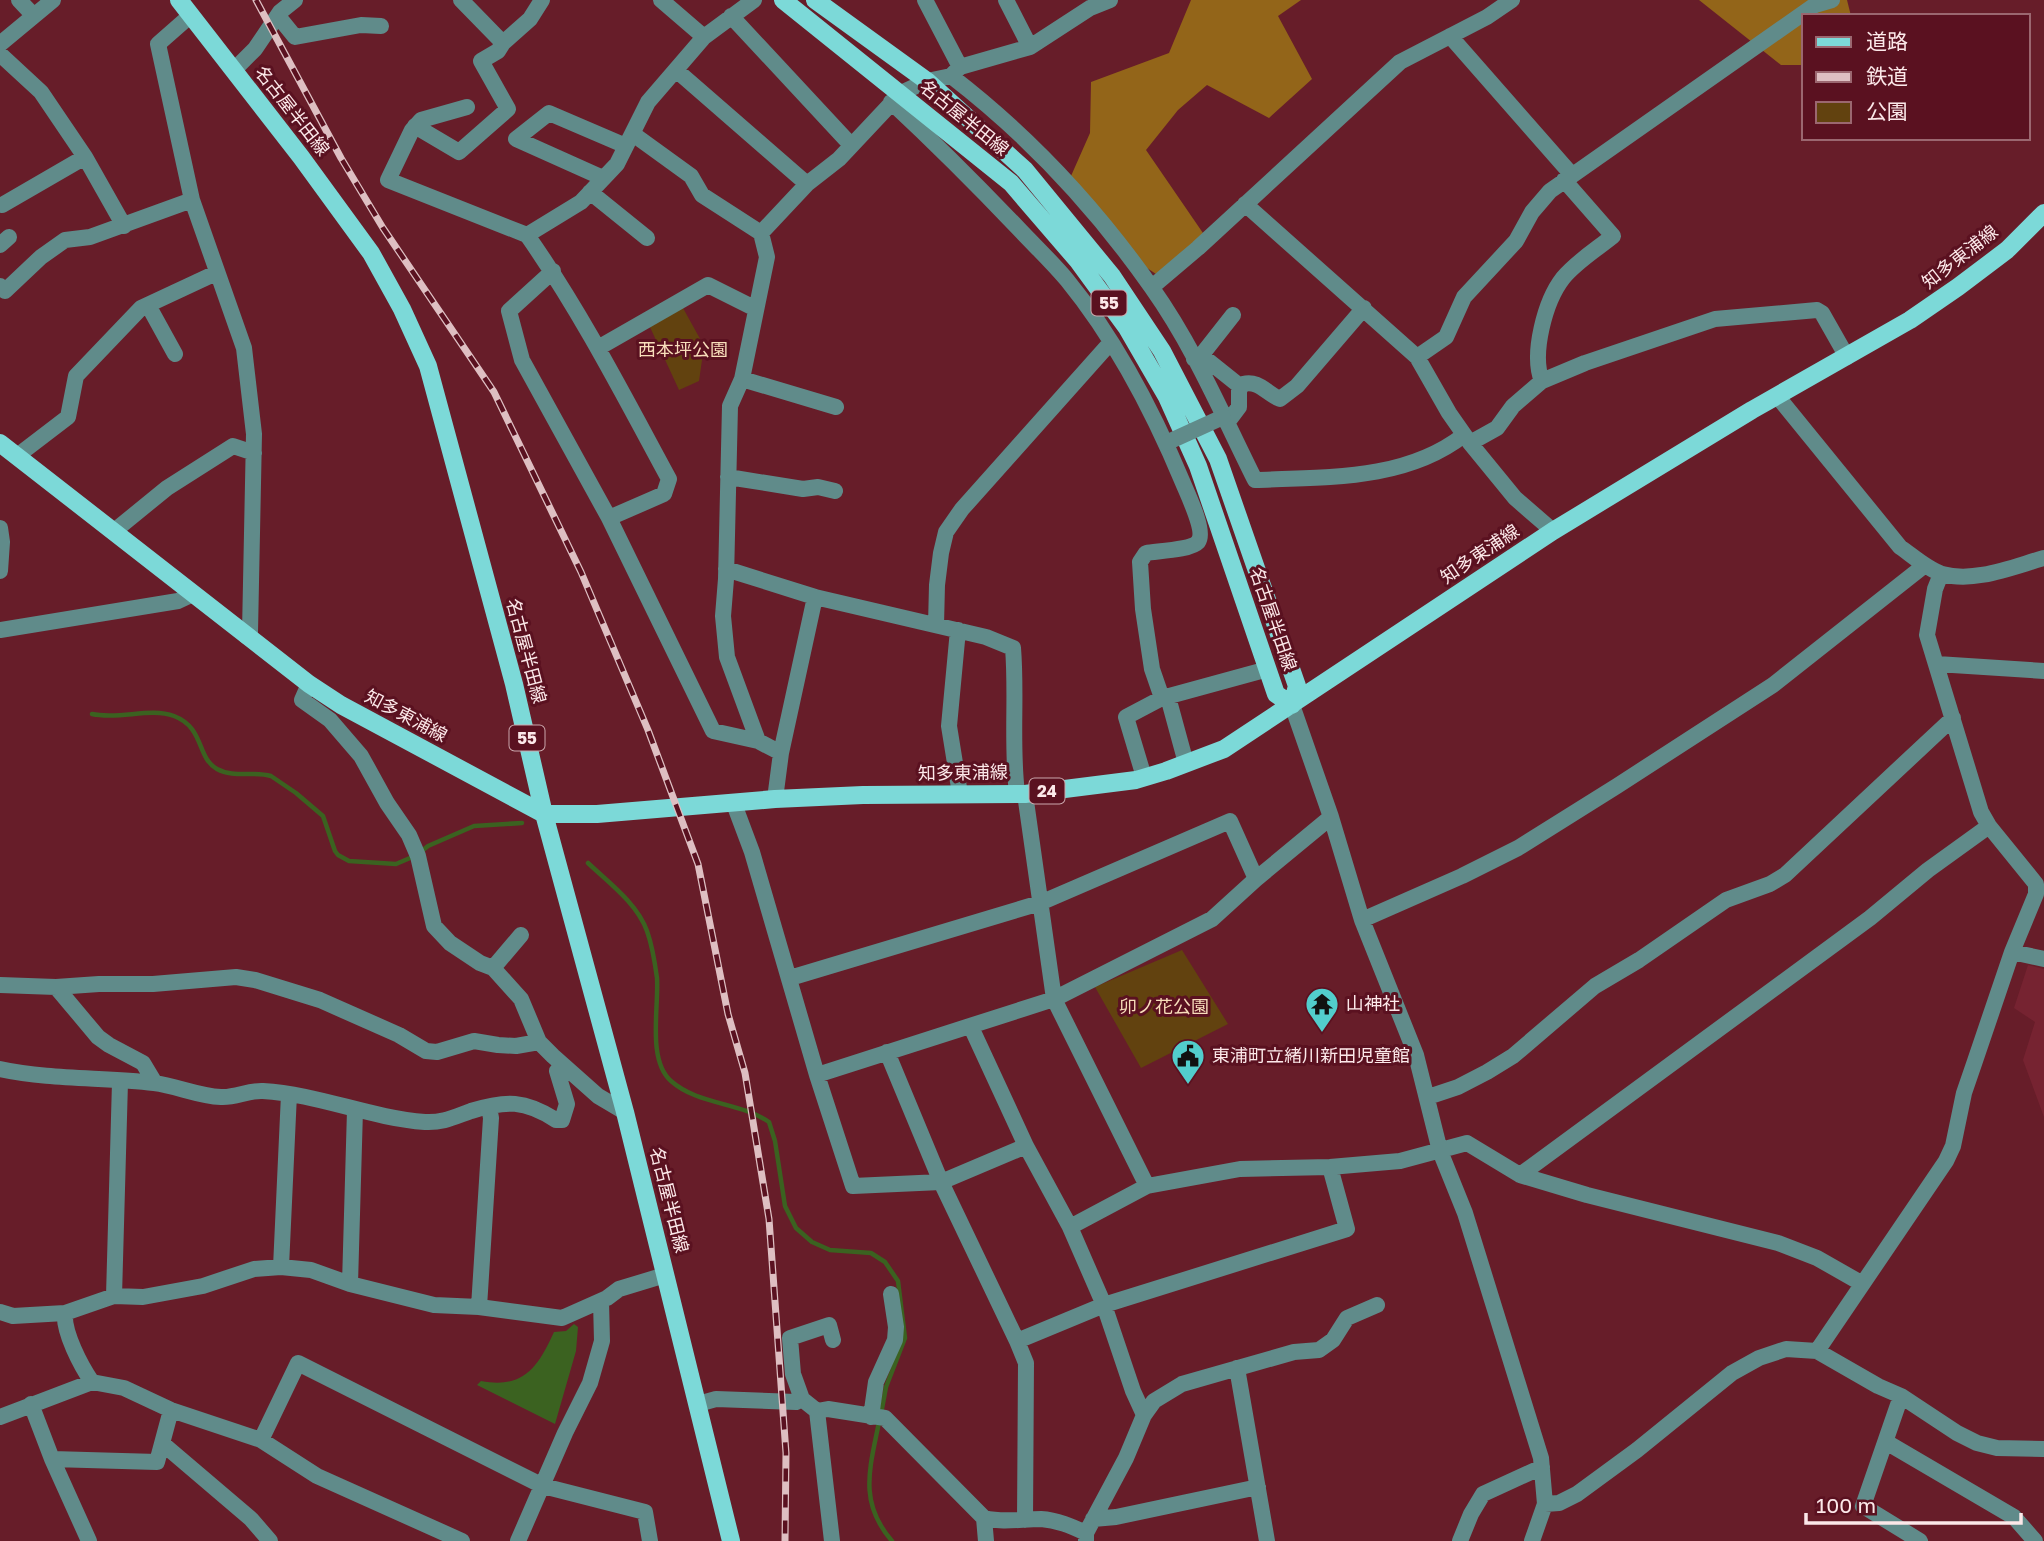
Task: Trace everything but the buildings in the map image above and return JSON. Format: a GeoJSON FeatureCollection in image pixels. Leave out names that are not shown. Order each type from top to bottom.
{"type":"FeatureCollection","features":[{"type":"Feature","properties":{"kind":"main road","name":"名古屋半田線"},"geometry":{"type":"LineString","coordinates":[[179,0],[371,253],[402,309],[428,366],[514,684],[544,814],[625,1112],[732,1541]]}},
{"type":"Feature","properties":{"kind":"main road","name":"名古屋半田線"},"geometry":{"type":"LineString","coordinates":[[783,0],[896,97],[1011,183],[1078,261],[1127,328],[1167,397],[1198,466],[1276,694],[1292,705],[1297,686],[1218,459],[1162,351],[1112,276],[1025,170],[927,81],[815,0]]}},
{"type":"Feature","properties":{"kind":"main road","name":"知多東浦線"},"geometry":{"type":"LineString","coordinates":[[0,443],[309,684],[341,705],[544,814],[597,814],[775,799],[1021,793],[1144,777],[1224,749],[1553,531],[1910,320],[1958,288],[2007,250],[2044,213]]}},
{"type":"Feature","properties":{"kind":"street"},"geometry":{"type":"LineString","coordinates":[[19,0],[34,16]]}},
{"type":"Feature","properties":{"kind":"street"},"geometry":{"type":"LineString","coordinates":[[0,44],[53,0]]}},
{"type":"Feature","properties":{"kind":"street"},"geometry":{"type":"LineString","coordinates":[[234,70],[255,49],[278,16],[295,0]]}},
{"type":"Feature","properties":{"kind":"street"},"geometry":{"type":"LineString","coordinates":[[461,0],[503,43]]}},
{"type":"Feature","properties":{"kind":"street"},"geometry":{"type":"LineString","coordinates":[[662,0],[704,37]]}},
{"type":"Feature","properties":{"kind":"street"},"geometry":{"type":"LineString","coordinates":[[527,235],[581,202],[617,164],[648,102],[704,37],[754,0]]}},
{"type":"Feature","properties":{"kind":"street"},"geometry":{"type":"LineString","coordinates":[[925,0],[956,72],[1073,187],[1152,287],[1197,358],[1255,480],[1367,474],[1416,461],[1497,428],[1518,401],[1542,381],[1585,363],[1715,319],[1736,315],[1772,315],[1817,310],[1822,313],[1847,357]]}},
{"type":"Feature","properties":{"kind":"street"},"geometry":{"type":"LineString","coordinates":[[1006,0],[1030,47]]}},
{"type":"Feature","properties":{"kind":"street"},"geometry":{"type":"LineString","coordinates":[[761,233],[807,184],[839,159],[896,97],[927,81],[1030,47],[1088,4],[1110,0]]}},
{"type":"Feature","properties":{"kind":"street"},"geometry":{"type":"LineString","coordinates":[[1152,287],[1400,62],[1487,17],[1512,0]]}},
{"type":"Feature","properties":{"kind":"street"},"geometry":{"type":"LineString","coordinates":[[1802,14],[1815,5],[1832,0]]}},
{"type":"Feature","properties":{"kind":"street"},"geometry":{"type":"LineString","coordinates":[[415,126],[459,152],[508,109],[481,61],[498,51],[503,43],[530,19],[537,2]]}},
{"type":"Feature","properties":{"kind":"street"},"geometry":{"type":"LineString","coordinates":[[1417,356],[1446,337],[1464,297],[1516,241],[1532,212],[1550,191],[1802,14]]}},
{"type":"Feature","properties":{"kind":"street"},"geometry":{"type":"LineString","coordinates":[[191,15],[158,44],[192,200],[244,348],[254,434],[250,632],[246,636]]}},
{"type":"Feature","properties":{"kind":"street"},"geometry":{"type":"LineString","coordinates":[[278,16],[295,37],[361,25],[381,26]]}},
{"type":"Feature","properties":{"kind":"street"},"geometry":{"type":"LineString","coordinates":[[731,16],[851,145]]}},
{"type":"Feature","properties":{"kind":"street"},"geometry":{"type":"LineString","coordinates":[[1450,36],[1568,177],[1613,236],[1563,277],[1555,290],[1542,327],[1538,350],[1542,381]]}},
{"type":"Feature","properties":{"kind":"street"},"geometry":{"type":"LineString","coordinates":[[0,54],[41,92],[85,157],[124,226]]}},
{"type":"Feature","properties":{"kind":"street"},"geometry":{"type":"LineString","coordinates":[[676,70],[807,184]]}},
{"type":"Feature","properties":{"kind":"street"},"geometry":{"type":"LineString","coordinates":[[896,97],[1066,279],[1111,342],[1166,443],[1200,530],[1200,540],[1195,545],[1146,553],[1140,562],[1143,609],[1152,669],[1165,697],[1186,764]]}},
{"type":"Feature","properties":{"kind":"street"},"geometry":{"type":"LineString","coordinates":[[467,107],[421,120],[415,126],[388,180],[527,235],[552,271],[598,348],[669,479],[664,494],[609,518]]}},
{"type":"Feature","properties":{"kind":"street"},"geometry":{"type":"LineString","coordinates":[[603,178],[516,139],[549,113],[630,140],[691,176],[702,195],[761,233],[767,257],[742,379],[730,406],[723,615],[727,657],[758,741]]}},
{"type":"Feature","properties":{"kind":"street"},"geometry":{"type":"LineString","coordinates":[[2,205],[85,157]]}},
{"type":"Feature","properties":{"kind":"street"},"geometry":{"type":"LineString","coordinates":[[590,192],[647,238]]}},
{"type":"Feature","properties":{"kind":"street"},"geometry":{"type":"LineString","coordinates":[[0,286],[5,291],[41,257],[65,240],[90,237],[192,200]]}},
{"type":"Feature","properties":{"kind":"street"},"geometry":{"type":"LineString","coordinates":[[1245,204],[1417,356],[1467,439],[1515,498],[1553,531]]}},
{"type":"Feature","properties":{"kind":"street"},"geometry":{"type":"LineString","coordinates":[[552,271],[509,311],[522,360],[609,518],[713,731],[758,741],[781,752]]}},
{"type":"Feature","properties":{"kind":"street"},"geometry":{"type":"LineString","coordinates":[[17,456],[68,416],[76,376],[141,308],[216,273]]}},
{"type":"Feature","properties":{"kind":"street"},"geometry":{"type":"LineString","coordinates":[[598,348],[708,285],[756,309]]}},
{"type":"Feature","properties":{"kind":"street"},"geometry":{"type":"LineString","coordinates":[[148,305],[175,354]]}},
{"type":"Feature","properties":{"kind":"street"},"geometry":{"type":"LineString","coordinates":[[1166,443],[1225,420],[1239,407],[1241,387],[1250,383],[1258,384],[1272,396],[1280,399],[1285,397],[1364,308]]}},
{"type":"Feature","properties":{"kind":"street"},"geometry":{"type":"LineString","coordinates":[[1197,358],[1233,315]]}},
{"type":"Feature","properties":{"kind":"street"},"geometry":{"type":"LineString","coordinates":[[936,625],[937,585],[946,532],[962,509],[1111,342]]}},
{"type":"Feature","properties":{"kind":"street"},"geometry":{"type":"LineString","coordinates":[[1197,358],[1206,359],[1241,387]]}},
{"type":"Feature","properties":{"kind":"street"},"geometry":{"type":"LineString","coordinates":[[742,379],[836,407]]}},
{"type":"Feature","properties":{"kind":"street"},"geometry":{"type":"LineString","coordinates":[[1778,397],[1900,547],[1925,565],[1941,574],[1973,577],[2044,558]]}},
{"type":"Feature","properties":{"kind":"street"},"geometry":{"type":"LineString","coordinates":[[113,532],[167,488],[233,446],[254,453]]}},
{"type":"Feature","properties":{"kind":"street"},"geometry":{"type":"LineString","coordinates":[[729,477],[803,489],[818,487],[835,491]]}},
{"type":"Feature","properties":{"kind":"street"},"geometry":{"type":"LineString","coordinates":[[0,528],[0,571]]}},
{"type":"Feature","properties":{"kind":"street"},"geometry":{"type":"LineString","coordinates":[[1362,920],[1518,848],[1773,685],[1925,565]]}},
{"type":"Feature","properties":{"kind":"street"},"geometry":{"type":"LineString","coordinates":[[726,569],[815,597],[986,637],[1013,648],[1016,690],[1014,768],[1021,793],[1054,999],[1147,1186]]}},
{"type":"Feature","properties":{"kind":"street"},"geometry":{"type":"LineString","coordinates":[[1816,1351],[1950,1154],[1964,1093],[2012,952],[2034,903],[2036,884],[1989,826],[1981,812],[1927,635],[1935,589],[1941,574]]}},
{"type":"Feature","properties":{"kind":"street"},"geometry":{"type":"LineString","coordinates":[[0,630],[178,601],[193,594]]}},
{"type":"Feature","properties":{"kind":"street"},"geometry":{"type":"LineString","coordinates":[[775,799],[781,752],[815,597]]}},
{"type":"Feature","properties":{"kind":"street"},"geometry":{"type":"LineString","coordinates":[[958,630],[949,726],[960,794]]}},
{"type":"Feature","properties":{"kind":"street"},"geometry":{"type":"LineString","coordinates":[[1937,664],[2044,671]]}},
{"type":"Feature","properties":{"kind":"street"},"geometry":{"type":"LineString","coordinates":[[1144,777],[1126,717],[1165,697],[1268,669]]}},
{"type":"Feature","properties":{"kind":"street"},"geometry":{"type":"LineString","coordinates":[[309,684],[302,700],[330,720],[361,756],[409,835],[418,856],[434,926],[450,943],[480,963],[493,968],[521,999],[539,1042],[562,1066],[598,1096],[625,1112]]}},
{"type":"Feature","properties":{"kind":"street"},"geometry":{"type":"LineString","coordinates":[[1292,705],[1331,817],[1362,920],[1401,1016],[1428,1097],[1440,1151],[1465,1213],[1542,1467],[1545,1504],[1532,1541]]}},
{"type":"Feature","properties":{"kind":"street"},"geometry":{"type":"LineString","coordinates":[[1428,1097],[1458,1087],[1513,1056],[1595,986],[1639,960],[1726,901],[1785,876],[1953,718]]}},
{"type":"Feature","properties":{"kind":"street"},"geometry":{"type":"LineString","coordinates":[[734,804],[752,852],[817,1075],[853,1186],[941,1182],[1026,1146]]}},
{"type":"Feature","properties":{"kind":"street"},"geometry":{"type":"LineString","coordinates":[[817,1075],[1054,999],[1212,919],[1331,817]]}},
{"type":"Feature","properties":{"kind":"street"},"geometry":{"type":"LineString","coordinates":[[790,978],[1040,903],[1230,821],[1256,879]]}},
{"type":"Feature","properties":{"kind":"street"},"geometry":{"type":"LineString","coordinates":[[1520,1175],[1870,918],[1928,870],[1989,826]]}},
{"type":"Feature","properties":{"kind":"street"},"geometry":{"type":"LineString","coordinates":[[493,968],[521,934]]}},
{"type":"Feature","properties":{"kind":"street"},"geometry":{"type":"LineString","coordinates":[[2012,952],[2044,959]]}},
{"type":"Feature","properties":{"kind":"street"},"geometry":{"type":"LineString","coordinates":[[0,985],[56,988],[236,977],[255,980],[320,1000],[399,1035],[426,1051],[437,1052],[474,1041],[516,1046],[539,1042]]}},
{"type":"Feature","properties":{"kind":"street"},"geometry":{"type":"LineString","coordinates":[[56,988],[98,1037],[143,1063],[155,1083]]}},
{"type":"Feature","properties":{"kind":"street"},"geometry":{"type":"LineString","coordinates":[[971,1027],[1026,1146],[1070,1227],[1104,1305],[1144,1415]]}},
{"type":"Feature","properties":{"kind":"street"},"geometry":{"type":"LineString","coordinates":[[887,1052],[941,1182],[1026,1363],[1025,1520]]}},
{"type":"Feature","properties":{"kind":"street"},"geometry":{"type":"LineString","coordinates":[[0,1069],[120,1082],[155,1083],[225,1098],[260,1090],[423,1122],[444,1122],[489,1107],[515,1102],[542,1111],[556,1120],[562,1120],[567,1104],[565,1090],[557,1071],[562,1066]]}},
{"type":"Feature","properties":{"kind":"street"},"geometry":{"type":"LineString","coordinates":[[114,1296],[120,1082]]}},
{"type":"Feature","properties":{"kind":"street"},"geometry":{"type":"LineString","coordinates":[[281,1267],[289,1094]]}},
{"type":"Feature","properties":{"kind":"street"},"geometry":{"type":"LineString","coordinates":[[479,1307],[490,1131],[489,1107]]}},
{"type":"Feature","properties":{"kind":"street"},"geometry":{"type":"LineString","coordinates":[[350,1284],[355,1110]]}},
{"type":"Feature","properties":{"kind":"street"},"geometry":{"type":"LineString","coordinates":[[1070,1227],[1147,1186],[1240,1169],[1330,1167],[1400,1161],[1467,1143],[1520,1175],[1587,1195],[1778,1243],[1817,1258],[1861,1283]]}},
{"type":"Feature","properties":{"kind":"street"},"geometry":{"type":"LineString","coordinates":[[1017,1341],[1104,1305],[1347,1229],[1330,1167]]}},
{"type":"Feature","properties":{"kind":"street"},"geometry":{"type":"LineString","coordinates":[[0,1312],[13,1316],[65,1313],[114,1296],[143,1297],[203,1286],[254,1269],[281,1267],[310,1270],[350,1284],[434,1305],[479,1307],[562,1318],[601,1301],[619,1289],[666,1275]]}},
{"type":"Feature","properties":{"kind":"street"},"geometry":{"type":"LineString","coordinates":[[876,1418],[879,1373],[895,1340],[896,1327],[891,1294]]}},
{"type":"Feature","properties":{"kind":"street"},"geometry":{"type":"LineString","coordinates":[[517,1541],[590,1383],[602,1340],[601,1301]]}},
{"type":"Feature","properties":{"kind":"street"},"geometry":{"type":"LineString","coordinates":[[1088,1531],[1126,1458],[1144,1415],[1154,1401],[1182,1384],[1294,1352],[1319,1350],[1333,1340],[1347,1318],[1377,1305]]}},
{"type":"Feature","properties":{"kind":"street"},"geometry":{"type":"LineString","coordinates":[[65,1313],[64,1324],[92,1382]]}},
{"type":"Feature","properties":{"kind":"street"},"geometry":{"type":"LineString","coordinates":[[832,1541],[817,1411],[802,1399],[793,1374],[790,1338],[829,1325],[833,1340]]}},
{"type":"Feature","properties":{"kind":"street"},"geometry":{"type":"LineString","coordinates":[[1545,1504],[1559,1503],[1577,1494],[1744,1365],[1786,1349],[1816,1351],[1901,1396],[1977,1443],[1997,1448],[2044,1449]]}},
{"type":"Feature","properties":{"kind":"street"},"geometry":{"type":"LineString","coordinates":[[261,1440],[298,1363],[543,1486],[645,1512],[650,1541]]}},
{"type":"Feature","properties":{"kind":"street"},"geometry":{"type":"LineString","coordinates":[[1237,1368],[1268,1541]]}},
{"type":"Feature","properties":{"kind":"street"},"geometry":{"type":"LineString","coordinates":[[0,1417],[92,1382],[124,1388],[171,1410],[261,1440],[317,1476],[462,1541]]}},
{"type":"Feature","properties":{"kind":"street"},"geometry":{"type":"LineString","coordinates":[[1901,1396],[1863,1506],[1920,1541]]}},
{"type":"Feature","properties":{"kind":"street"},"geometry":{"type":"LineString","coordinates":[[698,1404],[716,1399],[796,1402],[802,1399]]}},
{"type":"Feature","properties":{"kind":"street"},"geometry":{"type":"LineString","coordinates":[[31,1404],[52,1460],[89,1541]]}},
{"type":"Feature","properties":{"kind":"street"},"geometry":{"type":"LineString","coordinates":[[817,1411],[828,1409],[876,1418],[984,1518],[997,1521],[1043,1519],[1088,1531],[1116,1517],[1258,1487]]}},
{"type":"Feature","properties":{"kind":"street"},"geometry":{"type":"LineString","coordinates":[[52,1460],[157,1462],[171,1410]]}},
{"type":"Feature","properties":{"kind":"street"},"geometry":{"type":"LineString","coordinates":[[1886,1442],[2014,1517],[2035,1541]]}},
{"type":"Feature","properties":{"kind":"street"},"geometry":{"type":"LineString","coordinates":[[163,1444],[251,1519],[270,1541]]}},
{"type":"Feature","properties":{"kind":"street"},"geometry":{"type":"LineString","coordinates":[[1460,1541],[1483,1494],[1542,1467]]}},
{"type":"Feature","properties":{"kind":"street"},"geometry":{"type":"LineString","coordinates":[[984,1518],[986,1541]]}},
{"type":"Feature","properties":{"kind":"shaded area"},"geometry":{"type":"Polygon","coordinates":[[[1191,0],[1301,0],[1278,16],[1312,79],[1269,118],[1207,85],[1178,110],[1146,150],[1205,236],[1159,276],[1135,260],[1071,176],[1090,133],[1091,82],[1169,53],[1191,0]]]}},
{"type":"Feature","properties":{"kind":"shaded area"},"geometry":{"type":"Polygon","coordinates":[[[1699,0],[1847,0],[1850,14],[1802,14],[1802,65],[1781,65],[1699,0]]]}},
{"type":"Feature","properties":{"kind":"shaded area"},"geometry":{"type":"Polygon","coordinates":[[[2028,965],[2044,969],[2044,1117],[2023,1060],[2035,1022],[2014,1008],[2028,965]]]}},
{"type":"Feature","properties":{"kind":"shaded area"},"geometry":{"type":"Polygon","coordinates":[[[574,1324],[578,1327],[576,1351],[555,1424],[477,1385],[481,1381],[508,1382],[528,1373],[542,1356],[554,1332],[566,1331],[574,1324]]]}},
{"type":"Feature","properties":{"kind":"green space","name":"西本坪公園"},"geometry":{"type":"Polygon","coordinates":[[[683,308],[704,346],[699,381],[679,390],[649,325],[683,308]]]}},
{"type":"Feature","properties":{"kind":"green space","name":"卯ノ花公園"},"geometry":{"type":"Polygon","coordinates":[[[1182,950],[1228,1024],[1141,1068],[1095,987],[1182,950]]]}},
{"type":"Feature","properties":{"kind":"waterway"},"geometry":{"type":"LineString","coordinates":[[92,714],[113,716],[155,713],[174,716],[184,721],[196,735],[210,764],[217,769],[230,773],[271,776],[296,793],[323,816],[335,851],[349,861],[396,864],[417,855],[428,846],[474,826],[522,823]]}},
{"type":"Feature","properties":{"kind":"waterway"},"geometry":{"type":"LineString","coordinates":[[588,863],[629,902],[647,931],[657,978],[657,1047],[664,1072],[671,1081],[694,1095],[758,1115],[769,1122],[775,1141],[785,1206],[796,1228],[812,1242],[830,1250],[871,1253],[885,1262],[898,1281],[905,1338],[886,1387],[881,1414]]}},
{"type":"Feature","properties":{"kind":"waterway"},"geometry":{"type":"LineString","coordinates":[[879,1422],[869,1484],[874,1512],[892,1541]]}},
{"type":"Feature","properties":{"kind":"railway"},"geometry":{"type":"LineString","coordinates":[[256,0],[341,158],[383,228],[494,392],[581,572],[648,730],[698,864],[728,1014],[745,1073],[769,1219],[786,1453],[785,1541]]}},
{"type":"Feature","properties":{"kind":"place","name":"山神社"},"geometry":{"type":"Point","coordinates":[1322,1034]}},
{"type":"Feature","properties":{"kind":"place","name":"東浦町立緒川新田児童館"},"geometry":{"type":"Point","coordinates":[1188,1086]}}]}
